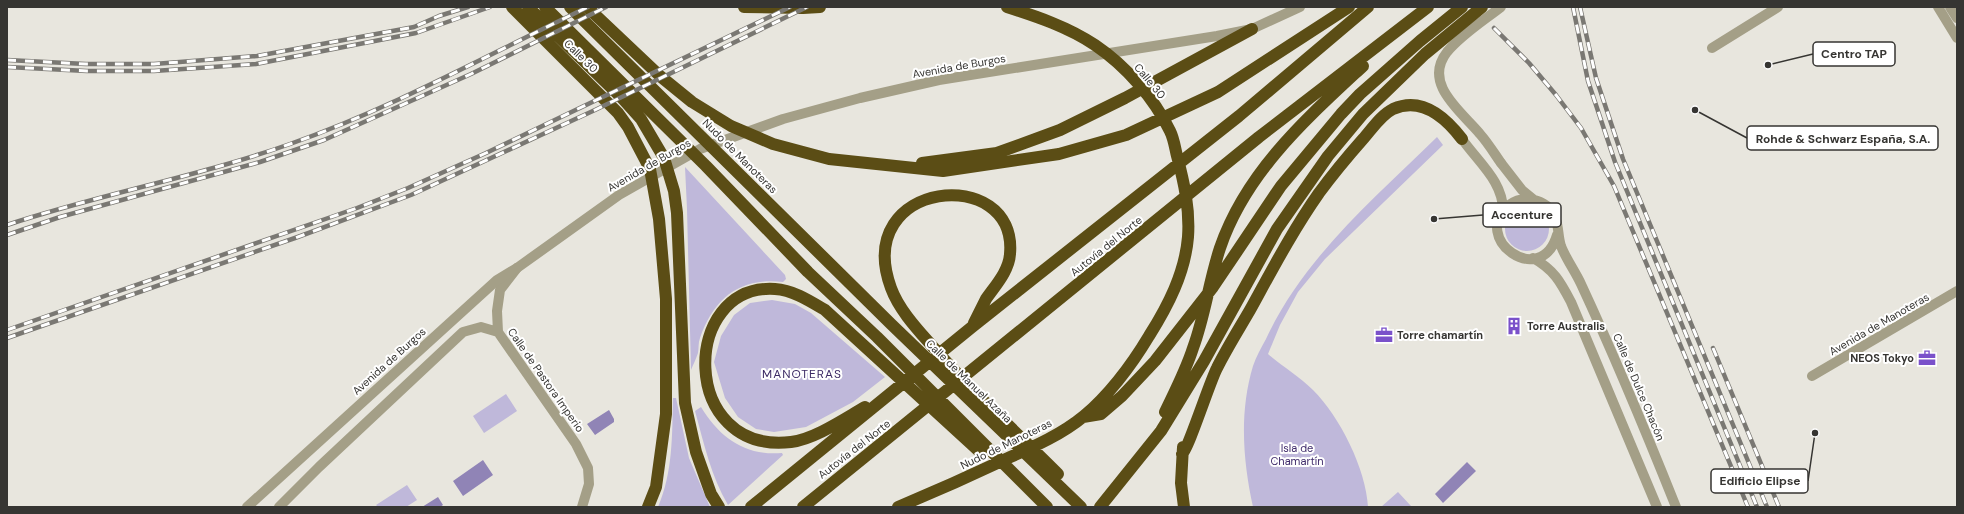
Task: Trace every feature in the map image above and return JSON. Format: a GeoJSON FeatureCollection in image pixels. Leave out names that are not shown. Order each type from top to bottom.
{"type":"FeatureCollection","features":[{"type":"Feature","properties":{"kind":"highway","name":"Calle 30"},"geometry":{"type":"LineString","coordinates":[[512,7],[608,101],[628,127],[650,168],[659,219],[666,299],[666,414],[656,487],[648,507]]}},
{"type":"Feature","properties":{"kind":"highway"},"geometry":{"type":"LineString","coordinates":[[520,7],[608,92],[640,127],[662,168],[671,192]]}},
{"type":"Feature","properties":{"kind":"highway"},"geometry":{"type":"LineString","coordinates":[[528,7],[623,99],[641,119],[664,158],[671,192],[672,210],[676,219],[685,403],[696,452],[711,494],[719,507]]}},
{"type":"Feature","properties":{"kind":"highway"},"geometry":{"type":"LineString","coordinates":[[536,7],[638,105],[658,118]]}},
{"type":"Feature","properties":{"kind":"highway"},"geometry":{"type":"LineString","coordinates":[[545,7],[706,166],[808,272],[877,337],[1047,507]]}},
{"type":"Feature","properties":{"kind":"highway","name":"Nudo de Manoteras"},"geometry":{"type":"LineString","coordinates":[[570,7],[891,324]]}},
{"type":"Feature","properties":{"kind":"highway"},"geometry":{"type":"LineString","coordinates":[[587,7],[660,76],[692,102],[731,126],[773,144],[829,159],[943,171],[972,168],[1059,154],[1126,135],[1218,92],[1350,7]]}},
{"type":"Feature","properties":{"kind":"highway"},"geometry":{"type":"LineString","coordinates":[[744,7],[820,7]]}},
{"type":"Feature","properties":{"kind":"highway","name":"Calle 30"},"geometry":{"type":"LineString","coordinates":[[1007,7],[1036,16],[1062,27],[1096,46],[1117,62],[1152,102],[1171,133],[1187,202],[1188,237]]}},
{"type":"Feature","properties":{"kind":"highway","name":"Autovía del Norte"},"geometry":{"type":"LineString","coordinates":[[752,507],[972,327],[1239,116],[1368,7]]}},
{"type":"Feature","properties":{"kind":"highway","name":"Autovía del Norte"},"geometry":{"type":"LineString","coordinates":[[803,507],[1259,137],[1428,7]]}},
{"type":"Feature","properties":{"kind":"highway"},"geometry":{"type":"LineString","coordinates":[[1083,417],[1101,414],[1122,396],[1155,362],[1213,287],[1302,159],[1350,104],[1420,41],[1462,7]]}},
{"type":"Feature","properties":{"kind":"highway"},"geometry":{"type":"LineString","coordinates":[[1100,507],[1162,431],[1242,294],[1277,229],[1293,204],[1347,133],[1363,114],[1425,54],[1482,7]]}},
{"type":"Feature","properties":{"kind":"highway"},"geometry":{"type":"LineString","coordinates":[[1111,495],[1164,413],[1181,380],[1194,348],[1220,248],[1240,204],[1252,185],[1282,145],[1305,120],[1412,19]]}},
{"type":"Feature","properties":{"kind":"highway"},"geometry":{"type":"LineString","coordinates":[[903,166],[997,153],[1060,130],[1125,98],[1252,28]]}},
{"type":"Feature","properties":{"kind":"highway"},"geometry":{"type":"LineString","coordinates":[[1182,454],[1186,451],[1192,429],[1217,368],[1289,240],[1319,192],[1369,132],[1383,117],[1393,110],[1416,106],[1430,109],[1444,118],[1462,139]]}},
{"type":"Feature","properties":{"kind":"highway"},"geometry":{"type":"LineString","coordinates":[[972,327],[986,300],[1001,280],[1011,255],[1009,231],[996,212],[979,200],[960,196],[938,196],[917,202],[896,220],[886,240],[884,267],[891,290],[905,314],[952,369],[1092,507]]}},
{"type":"Feature","properties":{"kind":"highway","name":"Nudo de Manoteras"},"geometry":{"type":"LineString","coordinates":[[898,507],[1052,438],[1083,417],[1115,387],[1129,368],[1161,317],[1176,286],[1188,237]]}},
{"type":"Feature","properties":{"kind":"highway"},"geometry":{"type":"LineString","coordinates":[[894,391],[809,437],[792,442],[772,443],[759,440],[742,433],[723,417],[709,392],[704,369],[708,340],[720,316],[731,303],[743,295],[775,289],[801,296],[825,310],[868,347],[1010,479],[1029,490]]}},
{"type":"Feature","properties":{"kind":"highway"},"geometry":{"type":"LineString","coordinates":[[1184,507],[1181,483],[1185,430],[1192,409],[1242,294]]}},
{"type":"Feature","properties":{"kind":"highway","name":"Calle de Manuel Azaña"},"geometry":{"type":"LineString","coordinates":[[891,324],[1081,507]]}},
{"type":"Feature","properties":{"kind":"street","name":"Avenida de Burgos"},"geometry":{"type":"LineString","coordinates":[[247,507],[497,280],[517,268],[619,195],[700,149],[783,119],[939,80],[1210,37],[1252,28],[1300,7]]}},
{"type":"Feature","properties":{"kind":"street"},"geometry":{"type":"LineString","coordinates":[[1462,139],[1498,186],[1503,198],[1503,212],[1498,225],[1499,239],[1507,250],[1519,258],[1533,258],[1540,256],[1551,248],[1557,234],[1556,219],[1552,212],[1541,202],[1533,199],[1522,190],[1480,133],[1447,97],[1442,89],[1439,78],[1440,67],[1446,53],[1500,7]]}},
{"type":"Feature","properties":{"kind":"street"},"geometry":{"type":"LineString","coordinates":[[1712,48],[1778,7]]}},
{"type":"Feature","properties":{"kind":"street"},"geometry":{"type":"LineString","coordinates":[[1938,7],[1957,38]]}},
{"type":"Feature","properties":{"kind":"street"},"geometry":{"type":"LineString","coordinates":[[1942,7],[1957,30]]}},
{"type":"Feature","properties":{"kind":"street"},"geometry":{"type":"LineString","coordinates":[[1950,7],[1957,18]]}},
{"type":"Feature","properties":{"kind":"street"},"geometry":{"type":"LineString","coordinates":[[1503,212],[1516,201],[1533,199]]}},
{"type":"Feature","properties":{"kind":"street","name":"Calle de Dulce Chacón"},"geometry":{"type":"LineString","coordinates":[[1557,234],[1623,376],[1676,507]]}},
{"type":"Feature","properties":{"kind":"street"},"geometry":{"type":"LineString","coordinates":[[1533,258],[1548,267],[1561,284],[1607,384],[1657,507]]}},
{"type":"Feature","properties":{"kind":"street","name":"Calle de Pastora Imperio"},"geometry":{"type":"LineString","coordinates":[[517,268],[500,290],[497,311],[498,332],[576,444],[588,468],[589,484],[582,507]]}},
{"type":"Feature","properties":{"kind":"street","name":"Avenida de Manoteras"},"geometry":{"type":"LineString","coordinates":[[1812,376],[1957,292]]}},
{"type":"Feature","properties":{"kind":"street"},"geometry":{"type":"LineString","coordinates":[[279,507],[463,332],[481,328],[498,332]]}},
{"type":"Feature","properties":{"kind":"street"},"geometry":{"type":"LineString","coordinates":[[1607,384],[1623,376]]}},
{"type":"Feature","properties":{"kind":"green space","name":"Isla de Chamartín"},"geometry":{"type":"Polygon","coordinates":[[[1437,137],[1443,145],[1325,259],[1298,292],[1280,325],[1268,354],[1308,385],[1333,414],[1357,460],[1366,492],[1368,507],[1253,507],[1245,455],[1244,419],[1253,366],[1259,352],[1282,309],[1320,255],[1342,230],[1437,137]]]}},
{"type":"Feature","properties":{"kind":"green space"},"geometry":{"type":"Polygon","coordinates":[[[685,167],[785,275],[786,279],[783,282],[768,281],[742,287],[721,301],[706,324],[699,340],[698,353],[691,370],[687,209],[685,167]]]}},
{"type":"Feature","properties":{"kind":"green space"},"geometry":{"type":"Polygon","coordinates":[[[1527,207],[1539,211],[1545,217],[1549,229],[1545,241],[1539,247],[1527,251],[1515,247],[1509,241],[1505,229],[1509,217],[1515,211],[1527,207]]]}},
{"type":"Feature","properties":{"kind":"green space"},"geometry":{"type":"Polygon","coordinates":[[[772,300],[795,304],[811,313],[885,377],[853,402],[806,427],[774,432],[756,429],[738,417],[725,398],[714,362],[721,336],[734,315],[750,303],[772,300]]]}},
{"type":"Feature","properties":{"kind":"green space"},"geometry":{"type":"Polygon","coordinates":[[[506,394],[517,411],[484,433],[473,416],[506,394]]]}},
{"type":"Feature","properties":{"kind":"green space"},"geometry":{"type":"Polygon","coordinates":[[[673,398],[676,398],[689,458],[710,507],[658,507],[667,481],[671,454],[673,398]]]}},
{"type":"Feature","properties":{"kind":"green space"},"geometry":{"type":"Polygon","coordinates":[[[701,407],[716,428],[735,443],[756,451],[782,453],[783,455],[728,505],[708,460],[695,411],[701,407]]]}},
{"type":"Feature","properties":{"kind":"green space"},"geometry":{"type":"Polygon","coordinates":[[[407,485],[417,500],[406,507],[378,507],[376,505],[407,485]]]}},
{"type":"Feature","properties":{"kind":"green space"},"geometry":{"type":"Polygon","coordinates":[[[1398,492],[1411,506],[1381,507],[1398,492]]]}},
{"type":"Feature","properties":{"kind":"shaded area"},"geometry":{"type":"Polygon","coordinates":[[[609,410],[614,422],[595,435],[587,424],[609,410]]]}},
{"type":"Feature","properties":{"kind":"shaded area"},"geometry":{"type":"Polygon","coordinates":[[[483,460],[493,475],[463,496],[453,481],[483,460]]]}},
{"type":"Feature","properties":{"kind":"shaded area"},"geometry":{"type":"Polygon","coordinates":[[[1467,462],[1476,471],[1443,503],[1435,494],[1467,462]]]}},
{"type":"Feature","properties":{"kind":"shaded area"},"geometry":{"type":"Polygon","coordinates":[[[438,497],[443,505],[440,507],[422,507],[438,497]]]}},
{"type":"Feature","properties":{"kind":"railway"},"geometry":{"type":"LineString","coordinates":[[7,60],[86,64],[154,64],[257,56],[414,27],[439,16],[468,7]]}},
{"type":"Feature","properties":{"kind":"railway"},"geometry":{"type":"LineString","coordinates":[[7,67],[87,71],[154,71],[256,64],[416,33],[490,7]]}},
{"type":"Feature","properties":{"kind":"railway"},"geometry":{"type":"LineString","coordinates":[[7,225],[77,204],[255,156],[328,130],[440,80],[588,7]]}},
{"type":"Feature","properties":{"kind":"railway"},"geometry":{"type":"LineString","coordinates":[[7,235],[60,217],[260,162],[324,140],[471,74],[606,7]]}},
{"type":"Feature","properties":{"kind":"railway"},"geometry":{"type":"LineString","coordinates":[[7,330],[357,208],[408,188],[486,153],[790,7]]}},
{"type":"Feature","properties":{"kind":"railway"},"geometry":{"type":"LineString","coordinates":[[7,338],[295,238],[411,195],[595,110],[807,7]]}},
{"type":"Feature","properties":{"kind":"railway"},"geometry":{"type":"LineString","coordinates":[[1573,7],[1588,81],[1615,162],[1757,507]]}},
{"type":"Feature","properties":{"kind":"railway"},"geometry":{"type":"LineString","coordinates":[[1580,7],[1596,78],[1623,159],[1767,507]]}},
{"type":"Feature","properties":{"kind":"railway"},"geometry":{"type":"LineString","coordinates":[[1494,28],[1529,63],[1556,95],[1581,128],[1614,186],[1748,507]]}},
{"type":"Feature","properties":{"kind":"railway"},"geometry":{"type":"LineString","coordinates":[[1713,348],[1779,507]]}},
{"type":"Feature","properties":{"kind":"place","name":"Centro TAP"},"geometry":{"type":"Point","coordinates":[1768,65]}},
{"type":"Feature","properties":{"kind":"place","name":"Rohde & Schwarz España, S.A."},"geometry":{"type":"Point","coordinates":[1695,110]}},
{"type":"Feature","properties":{"kind":"place","name":"Accenture"},"geometry":{"type":"Point","coordinates":[1434,219]}},
{"type":"Feature","properties":{"kind":"place","name":"Torre Australis"},"geometry":{"type":"Point","coordinates":[1514,326]}},
{"type":"Feature","properties":{"kind":"place","name":"Torre chamartín"},"geometry":{"type":"Point","coordinates":[1384,335]}},
{"type":"Feature","properties":{"kind":"place","name":"NEOS Tokyo"},"geometry":{"type":"Point","coordinates":[1927,358]}},
{"type":"Feature","properties":{"kind":"place","name":"Edificio Elipse"},"geometry":{"type":"Point","coordinates":[1815,433]}},
{"type":"Feature","properties":{"kind":"district","name":"MANOTERAS"},"geometry":{"type":"Point","coordinates":[802,374]}}]}
